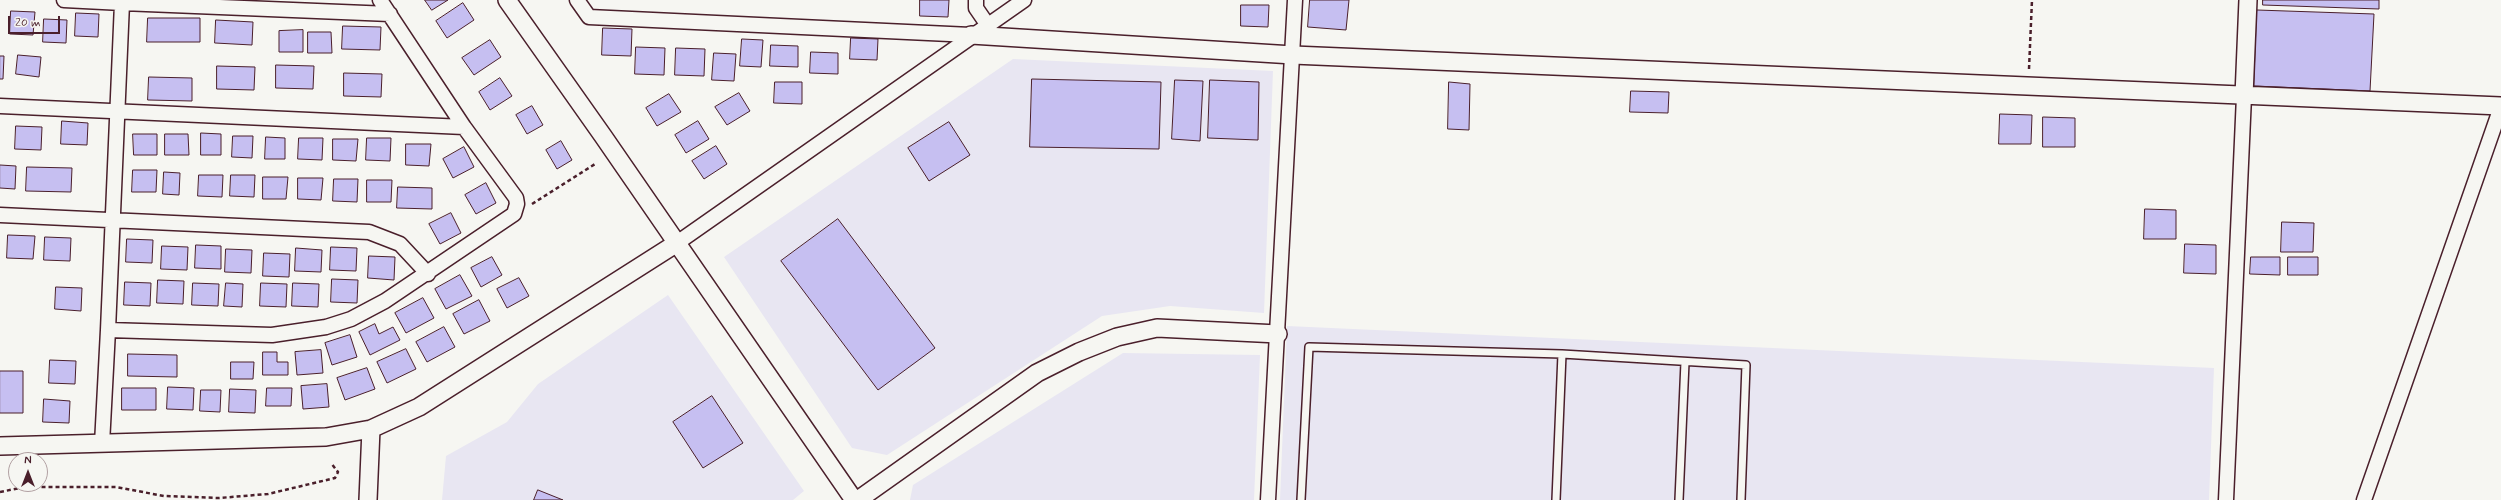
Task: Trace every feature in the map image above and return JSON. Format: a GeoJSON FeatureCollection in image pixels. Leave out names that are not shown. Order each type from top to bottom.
{"type":"FeatureCollection","features":[{"type":"Feature","properties":{"kind":"street"},"geometry":{"type":"LineString","coordinates":[[64,0],[390,14]]}},
{"type":"Feature","properties":{"kind":"street"},"geometry":{"type":"LineString","coordinates":[[108,330],[272,335],[307,331],[351,319],[373,308],[428,274],[514,214],[518,204],[516,198],[464,128],[380,0]]}},
{"type":"Feature","properties":{"kind":"street"},"geometry":{"type":"LineString","coordinates":[[507,0],[678,243],[854,500]]}},
{"type":"Feature","properties":{"kind":"street"},"geometry":{"type":"LineString","coordinates":[[577,0],[589,17],[971,35],[1293,55],[2501,107],[2364,500]]}},
{"type":"Feature","properties":{"kind":"street"},"geometry":{"type":"LineString","coordinates":[[976,0],[976,8],[988,24]]}},
{"type":"Feature","properties":{"kind":"street"},"geometry":{"type":"LineString","coordinates":[[0,446],[326,437],[372,429],[419,407],[678,243],[971,35],[1024,0]]}},
{"type":"Feature","properties":{"kind":"street"},"geometry":{"type":"LineString","coordinates":[[1268,500],[1295,0]]}},
{"type":"Feature","properties":{"kind":"street"},"geometry":{"type":"LineString","coordinates":[[2226,500],[2248,0]]}},
{"type":"Feature","properties":{"kind":"street"},"geometry":{"type":"LineString","coordinates":[[102,444],[122,3]]}},
{"type":"Feature","properties":{"kind":"street"},"geometry":{"type":"LineString","coordinates":[[0,106],[464,128]]}},
{"type":"Feature","properties":{"kind":"street"},"geometry":{"type":"LineString","coordinates":[[0,215],[369,232],[400,244],[428,274]]}},
{"type":"Feature","properties":{"kind":"street"},"geometry":{"type":"LineString","coordinates":[[858,500],[1037,374],[1079,352],[1117,337],[1157,328],[1278,334]]}},
{"type":"Feature","properties":{"kind":"street"},"geometry":{"type":"LineString","coordinates":[[368,500],[372,429]]}},
{"type":"Feature","properties":{"kind":"lane"},"geometry":{"type":"LineString","coordinates":[[1301,500],[1309,347],[1562,354],[1746,365],[1741,500]]}},
{"type":"Feature","properties":{"kind":"lane"},"geometry":{"type":"LineString","coordinates":[[1556,500],[1562,354]]}},
{"type":"Feature","properties":{"kind":"lane"},"geometry":{"type":"LineString","coordinates":[[1679,500],[1685,362]]}},
{"type":"Feature","properties":{"kind":"path"},"geometry":{"type":"LineString","coordinates":[[2028,87],[2032,0]]}},
{"type":"Feature","properties":{"kind":"path"},"geometry":{"type":"LineString","coordinates":[[514,214],[595,164]]}},
{"type":"Feature","properties":{"kind":"path"},"geometry":{"type":"LineString","coordinates":[[0,492],[24,488],[75,486],[116,487],[164,496],[219,498],[268,494],[335,478],[338,472],[331,463]]}},
{"type":"Feature","properties":{"kind":"shaded area"},"geometry":{"type":"Polygon","coordinates":[[[1013,59],[1273,71],[1264,313],[1170,306],[1102,316],[887,455],[852,448],[724,257],[1013,59]]]}},
{"type":"Feature","properties":{"kind":"shaded area"},"geometry":{"type":"Polygon","coordinates":[[[668,295],[804,491],[793,500],[442,500],[446,456],[507,422],[538,384],[668,295]]]}},
{"type":"Feature","properties":{"kind":"shaded area"},"geometry":{"type":"Polygon","coordinates":[[[1287,326],[2214,368],[2209,500],[1280,500],[1287,326]]]}},
{"type":"Feature","properties":{"kind":"shaded area"},"geometry":{"type":"Polygon","coordinates":[[[1123,353],[1260,355],[1254,500],[910,500],[913,485],[1123,353]]]}},
{"type":"Feature","properties":{"kind":"building"},"geometry":{"type":"Polygon","coordinates":[[[425,0],[448,0],[432,10],[425,0]]]}},
{"type":"Feature","properties":{"kind":"building"},"geometry":{"type":"Polygon","coordinates":[[[920,0],[949,0],[948,17],[920,16],[920,0]]]}},
{"type":"Feature","properties":{"kind":"building"},"geometry":{"type":"Polygon","coordinates":[[[1310,0],[1349,0],[1346,30],[1308,27],[1310,0]]]}},
{"type":"Feature","properties":{"kind":"building"},"geometry":{"type":"Polygon","coordinates":[[[2263,0],[2379,0],[2379,9],[2263,5],[2263,0]]]}},
{"type":"Feature","properties":{"kind":"building"},"geometry":{"type":"Polygon","coordinates":[[[463,3],[474,20],[447,38],[436,21],[463,3]]]}},
{"type":"Feature","properties":{"kind":"building"},"geometry":{"type":"Polygon","coordinates":[[[1241,5],[1269,5],[1268,27],[1241,26],[1241,5]]]}},
{"type":"Feature","properties":{"kind":"building"},"geometry":{"type":"Polygon","coordinates":[[[2257,10],[2374,14],[2370,91],[2254,86],[2257,10]]]}},
{"type":"Feature","properties":{"kind":"building"},"geometry":{"type":"Polygon","coordinates":[[[11,11],[35,12],[33,35],[10,34],[11,11]]]}},
{"type":"Feature","properties":{"kind":"building"},"geometry":{"type":"Polygon","coordinates":[[[76,13],[99,14],[98,37],[75,36],[76,13]]]}},
{"type":"Feature","properties":{"kind":"building"},"geometry":{"type":"Polygon","coordinates":[[[148,18],[200,18],[200,42],[147,42],[148,18]]]}},
{"type":"Feature","properties":{"kind":"building"},"geometry":{"type":"Polygon","coordinates":[[[44,19],[67,20],[66,43],[43,42],[44,19]]]}},
{"type":"Feature","properties":{"kind":"building"},"geometry":{"type":"Polygon","coordinates":[[[216,20],[253,22],[252,45],[215,43],[216,20]]]}},
{"type":"Feature","properties":{"kind":"building"},"geometry":{"type":"Polygon","coordinates":[[[343,26],[381,27],[380,50],[342,49],[343,26]]]}},
{"type":"Feature","properties":{"kind":"building"},"geometry":{"type":"Polygon","coordinates":[[[603,28],[632,29],[631,56],[602,55],[603,28]]]}},
{"type":"Feature","properties":{"kind":"building"},"geometry":{"type":"Polygon","coordinates":[[[303,30],[303,52],[279,52],[279,31],[303,30]]]}},
{"type":"Feature","properties":{"kind":"building"},"geometry":{"type":"Polygon","coordinates":[[[308,32],[331,32],[332,53],[308,53],[308,32]]]}},
{"type":"Feature","properties":{"kind":"building"},"geometry":{"type":"Polygon","coordinates":[[[851,38],[878,39],[877,60],[850,59],[851,38]]]}},
{"type":"Feature","properties":{"kind":"building"},"geometry":{"type":"Polygon","coordinates":[[[742,39],[763,40],[761,67],[740,66],[742,39]]]}},
{"type":"Feature","properties":{"kind":"building"},"geometry":{"type":"Polygon","coordinates":[[[490,40],[501,57],[474,75],[462,58],[490,40]]]}},
{"type":"Feature","properties":{"kind":"building"},"geometry":{"type":"Polygon","coordinates":[[[771,45],[798,46],[798,67],[770,66],[771,45]]]}},
{"type":"Feature","properties":{"kind":"building"},"geometry":{"type":"Polygon","coordinates":[[[636,47],[665,48],[664,75],[635,74],[636,47]]]}},
{"type":"Feature","properties":{"kind":"building"},"geometry":{"type":"Polygon","coordinates":[[[676,48],[705,49],[704,76],[675,75],[676,48]]]}},
{"type":"Feature","properties":{"kind":"building"},"geometry":{"type":"Polygon","coordinates":[[[811,52],[838,53],[838,74],[810,73],[811,52]]]}},
{"type":"Feature","properties":{"kind":"building"},"geometry":{"type":"Polygon","coordinates":[[[714,53],[736,54],[734,81],[712,80],[714,53]]]}},
{"type":"Feature","properties":{"kind":"building"},"geometry":{"type":"Polygon","coordinates":[[[18,55],[41,57],[39,77],[16,74],[18,55]]]}},
{"type":"Feature","properties":{"kind":"building"},"geometry":{"type":"Polygon","coordinates":[[[0,56],[4,56],[3,79],[0,79],[0,56]]]}},
{"type":"Feature","properties":{"kind":"building"},"geometry":{"type":"Polygon","coordinates":[[[276,65],[314,66],[313,89],[276,88],[276,65]]]}},
{"type":"Feature","properties":{"kind":"building"},"geometry":{"type":"Polygon","coordinates":[[[217,66],[255,67],[254,90],[217,89],[217,66]]]}},
{"type":"Feature","properties":{"kind":"building"},"geometry":{"type":"Polygon","coordinates":[[[344,73],[382,74],[381,97],[344,96],[344,73]]]}},
{"type":"Feature","properties":{"kind":"building"},"geometry":{"type":"Polygon","coordinates":[[[149,77],[192,78],[192,101],[148,100],[149,77]]]}},
{"type":"Feature","properties":{"kind":"building"},"geometry":{"type":"Polygon","coordinates":[[[500,78],[512,96],[490,110],[479,92],[500,78]]]}},
{"type":"Feature","properties":{"kind":"building"},"geometry":{"type":"Polygon","coordinates":[[[1032,79],[1161,82],[1159,149],[1030,147],[1032,79]]]}},
{"type":"Feature","properties":{"kind":"building"},"geometry":{"type":"Polygon","coordinates":[[[1175,80],[1203,81],[1200,141],[1172,139],[1175,80]]]}},
{"type":"Feature","properties":{"kind":"building"},"geometry":{"type":"Polygon","coordinates":[[[1210,80],[1259,82],[1258,140],[1208,138],[1210,80]]]}},
{"type":"Feature","properties":{"kind":"building"},"geometry":{"type":"Polygon","coordinates":[[[775,82],[802,82],[802,104],[774,103],[775,82]]]}},
{"type":"Feature","properties":{"kind":"building"},"geometry":{"type":"Polygon","coordinates":[[[1449,82],[1470,84],[1469,130],[1448,129],[1449,82]]]}},
{"type":"Feature","properties":{"kind":"building"},"geometry":{"type":"Polygon","coordinates":[[[1631,91],[1669,92],[1668,113],[1630,112],[1631,91]]]}},
{"type":"Feature","properties":{"kind":"building"},"geometry":{"type":"Polygon","coordinates":[[[739,93],[750,111],[727,125],[715,107],[739,93]]]}},
{"type":"Feature","properties":{"kind":"building"},"geometry":{"type":"Polygon","coordinates":[[[669,94],[681,112],[657,126],[646,108],[669,94]]]}},
{"type":"Feature","properties":{"kind":"building"},"geometry":{"type":"Polygon","coordinates":[[[532,106],[543,125],[527,134],[516,115],[532,106]]]}},
{"type":"Feature","properties":{"kind":"building"},"geometry":{"type":"Polygon","coordinates":[[[2000,114],[2032,115],[2031,144],[1999,144],[2000,114]]]}},
{"type":"Feature","properties":{"kind":"building"},"geometry":{"type":"Polygon","coordinates":[[[2043,117],[2075,118],[2075,147],[2043,147],[2043,117]]]}},
{"type":"Feature","properties":{"kind":"building"},"geometry":{"type":"Polygon","coordinates":[[[62,121],[88,123],[87,145],[61,144],[62,121]]]}},
{"type":"Feature","properties":{"kind":"building"},"geometry":{"type":"Polygon","coordinates":[[[698,121],[709,139],[686,153],[675,135],[698,121]]]}},
{"type":"Feature","properties":{"kind":"building"},"geometry":{"type":"Polygon","coordinates":[[[949,122],[970,155],[929,181],[908,148],[949,122]]]}},
{"type":"Feature","properties":{"kind":"building"},"geometry":{"type":"Polygon","coordinates":[[[16,126],[42,127],[41,150],[15,149],[16,126]]]}},
{"type":"Feature","properties":{"kind":"building"},"geometry":{"type":"Polygon","coordinates":[[[201,133],[221,134],[221,155],[201,155],[201,133]]]}},
{"type":"Feature","properties":{"kind":"building"},"geometry":{"type":"Polygon","coordinates":[[[133,134],[157,134],[157,155],[134,155],[133,134]]]}},
{"type":"Feature","properties":{"kind":"building"},"geometry":{"type":"Polygon","coordinates":[[[165,134],[188,134],[189,155],[165,155],[165,134]]]}},
{"type":"Feature","properties":{"kind":"building"},"geometry":{"type":"Polygon","coordinates":[[[233,136],[253,136],[252,158],[232,157],[233,136]]]}},
{"type":"Feature","properties":{"kind":"building"},"geometry":{"type":"Polygon","coordinates":[[[266,137],[285,138],[285,159],[265,159],[266,137]]]}},
{"type":"Feature","properties":{"kind":"building"},"geometry":{"type":"Polygon","coordinates":[[[299,138],[323,138],[322,160],[298,159],[299,138]]]}},
{"type":"Feature","properties":{"kind":"building"},"geometry":{"type":"Polygon","coordinates":[[[367,138],[391,138],[390,161],[366,160],[367,138]]]}},
{"type":"Feature","properties":{"kind":"building"},"geometry":{"type":"Polygon","coordinates":[[[333,139],[358,139],[356,161],[333,160],[333,139]]]}},
{"type":"Feature","properties":{"kind":"building"},"geometry":{"type":"Polygon","coordinates":[[[561,141],[572,160],[557,169],[546,150],[561,141]]]}},
{"type":"Feature","properties":{"kind":"building"},"geometry":{"type":"Polygon","coordinates":[[[406,144],[431,144],[429,166],[406,165],[406,144]]]}},
{"type":"Feature","properties":{"kind":"building"},"geometry":{"type":"Polygon","coordinates":[[[716,146],[727,164],[704,179],[692,161],[716,146]]]}},
{"type":"Feature","properties":{"kind":"building"},"geometry":{"type":"Polygon","coordinates":[[[464,147],[474,167],[453,178],[443,159],[464,147]]]}},
{"type":"Feature","properties":{"kind":"building"},"geometry":{"type":"Polygon","coordinates":[[[0,165],[16,166],[15,189],[0,188],[0,165]]]}},
{"type":"Feature","properties":{"kind":"building"},"geometry":{"type":"Polygon","coordinates":[[[27,167],[72,168],[71,192],[26,191],[27,167]]]}},
{"type":"Feature","properties":{"kind":"building"},"geometry":{"type":"Polygon","coordinates":[[[133,170],[157,170],[156,192],[132,192],[133,170]]]}},
{"type":"Feature","properties":{"kind":"building"},"geometry":{"type":"Polygon","coordinates":[[[164,172],[180,173],[179,195],[163,194],[164,172]]]}},
{"type":"Feature","properties":{"kind":"building"},"geometry":{"type":"Polygon","coordinates":[[[199,175],[223,175],[222,197],[198,196],[199,175]]]}},
{"type":"Feature","properties":{"kind":"building"},"geometry":{"type":"Polygon","coordinates":[[[231,175],[255,175],[254,197],[230,196],[231,175]]]}},
{"type":"Feature","properties":{"kind":"building"},"geometry":{"type":"Polygon","coordinates":[[[263,177],[288,177],[286,199],[263,199],[263,177]]]}},
{"type":"Feature","properties":{"kind":"building"},"geometry":{"type":"Polygon","coordinates":[[[298,178],[323,178],[321,200],[298,199],[298,178]]]}},
{"type":"Feature","properties":{"kind":"building"},"geometry":{"type":"Polygon","coordinates":[[[334,179],[358,179],[357,202],[333,201],[334,179]]]}},
{"type":"Feature","properties":{"kind":"building"},"geometry":{"type":"Polygon","coordinates":[[[367,180],[392,180],[391,202],[367,202],[367,180]]]}},
{"type":"Feature","properties":{"kind":"building"},"geometry":{"type":"Polygon","coordinates":[[[486,183],[496,203],[476,214],[465,195],[486,183]]]}},
{"type":"Feature","properties":{"kind":"building"},"geometry":{"type":"Polygon","coordinates":[[[398,187],[432,188],[432,209],[397,208],[398,187]]]}},
{"type":"Feature","properties":{"kind":"building"},"geometry":{"type":"Polygon","coordinates":[[[2145,209],[2176,210],[2176,239],[2144,239],[2145,209]]]}},
{"type":"Feature","properties":{"kind":"building"},"geometry":{"type":"Polygon","coordinates":[[[451,213],[461,233],[440,244],[429,224],[451,213]]]}},
{"type":"Feature","properties":{"kind":"building"},"geometry":{"type":"Polygon","coordinates":[[[838,219],[935,348],[878,390],[781,261],[838,219]]]}},
{"type":"Feature","properties":{"kind":"building"},"geometry":{"type":"Polygon","coordinates":[[[2282,222],[2314,223],[2313,252],[2281,252],[2282,222]]]}},
{"type":"Feature","properties":{"kind":"building"},"geometry":{"type":"Polygon","coordinates":[[[8,235],[35,236],[33,259],[7,258],[8,235]]]}},
{"type":"Feature","properties":{"kind":"building"},"geometry":{"type":"Polygon","coordinates":[[[45,237],[71,238],[70,261],[44,260],[45,237]]]}},
{"type":"Feature","properties":{"kind":"building"},"geometry":{"type":"Polygon","coordinates":[[[127,239],[153,240],[152,263],[126,262],[127,239]]]}},
{"type":"Feature","properties":{"kind":"building"},"geometry":{"type":"Polygon","coordinates":[[[2185,244],[2216,245],[2216,274],[2184,273],[2185,244]]]}},
{"type":"Feature","properties":{"kind":"building"},"geometry":{"type":"Polygon","coordinates":[[[196,245],[221,246],[221,269],[195,268],[196,245]]]}},
{"type":"Feature","properties":{"kind":"building"},"geometry":{"type":"Polygon","coordinates":[[[162,246],[188,247],[187,270],[161,269],[162,246]]]}},
{"type":"Feature","properties":{"kind":"building"},"geometry":{"type":"Polygon","coordinates":[[[331,247],[357,248],[356,271],[330,270],[331,247]]]}},
{"type":"Feature","properties":{"kind":"building"},"geometry":{"type":"Polygon","coordinates":[[[296,248],[322,250],[321,272],[295,271],[296,248]]]}},
{"type":"Feature","properties":{"kind":"building"},"geometry":{"type":"Polygon","coordinates":[[[226,249],[252,250],[251,273],[225,272],[226,249]]]}},
{"type":"Feature","properties":{"kind":"building"},"geometry":{"type":"Polygon","coordinates":[[[264,253],[290,254],[289,277],[263,276],[264,253]]]}},
{"type":"Feature","properties":{"kind":"building"},"geometry":{"type":"Polygon","coordinates":[[[369,256],[395,257],[394,280],[368,278],[369,256]]]}},
{"type":"Feature","properties":{"kind":"building"},"geometry":{"type":"Polygon","coordinates":[[[492,257],[502,275],[481,287],[471,268],[492,257]]]}},
{"type":"Feature","properties":{"kind":"building"},"geometry":{"type":"Polygon","coordinates":[[[2251,257],[2280,257],[2280,275],[2250,274],[2251,257]]]}},
{"type":"Feature","properties":{"kind":"building"},"geometry":{"type":"Polygon","coordinates":[[[2288,257],[2318,257],[2318,275],[2288,275],[2288,257]]]}},
{"type":"Feature","properties":{"kind":"building"},"geometry":{"type":"Polygon","coordinates":[[[460,275],[472,296],[446,309],[435,289],[460,275]]]}},
{"type":"Feature","properties":{"kind":"building"},"geometry":{"type":"Polygon","coordinates":[[[519,278],[529,296],[507,308],[497,289],[519,278]]]}},
{"type":"Feature","properties":{"kind":"building"},"geometry":{"type":"Polygon","coordinates":[[[332,279],[358,280],[357,303],[331,302],[332,279]]]}},
{"type":"Feature","properties":{"kind":"building"},"geometry":{"type":"Polygon","coordinates":[[[158,280],[184,281],[183,304],[157,303],[158,280]]]}},
{"type":"Feature","properties":{"kind":"building"},"geometry":{"type":"Polygon","coordinates":[[[125,282],[151,283],[150,306],[124,305],[125,282]]]}},
{"type":"Feature","properties":{"kind":"building"},"geometry":{"type":"Polygon","coordinates":[[[193,283],[219,284],[218,306],[192,305],[193,283]]]}},
{"type":"Feature","properties":{"kind":"building"},"geometry":{"type":"Polygon","coordinates":[[[226,283],[243,284],[242,307],[224,306],[226,283]]]}},
{"type":"Feature","properties":{"kind":"building"},"geometry":{"type":"Polygon","coordinates":[[[261,283],[287,284],[286,307],[260,306],[261,283]]]}},
{"type":"Feature","properties":{"kind":"building"},"geometry":{"type":"Polygon","coordinates":[[[293,283],[319,284],[318,307],[292,306],[293,283]]]}},
{"type":"Feature","properties":{"kind":"building"},"geometry":{"type":"Polygon","coordinates":[[[56,287],[82,288],[81,311],[55,309],[56,287]]]}},
{"type":"Feature","properties":{"kind":"building"},"geometry":{"type":"Polygon","coordinates":[[[423,298],[434,318],[406,333],[395,313],[423,298]]]}},
{"type":"Feature","properties":{"kind":"building"},"geometry":{"type":"Polygon","coordinates":[[[479,300],[490,321],[464,334],[453,314],[479,300]]]}},
{"type":"Feature","properties":{"kind":"building"},"geometry":{"type":"Polygon","coordinates":[[[375,324],[379,334],[393,327],[400,340],[370,355],[359,332],[375,324]]]}},
{"type":"Feature","properties":{"kind":"building"},"geometry":{"type":"Polygon","coordinates":[[[444,327],[455,347],[427,362],[416,342],[444,327]]]}},
{"type":"Feature","properties":{"kind":"building"},"geometry":{"type":"Polygon","coordinates":[[[350,335],[357,357],[332,365],[325,343],[350,335]]]}},
{"type":"Feature","properties":{"kind":"building"},"geometry":{"type":"Polygon","coordinates":[[[406,349],[416,369],[387,383],[377,362],[406,349]]]}},
{"type":"Feature","properties":{"kind":"building"},"geometry":{"type":"Polygon","coordinates":[[[321,350],[323,373],[297,375],[295,352],[321,350]]]}},
{"type":"Feature","properties":{"kind":"building"},"geometry":{"type":"Polygon","coordinates":[[[263,352],[277,352],[277,362],[288,362],[288,375],[263,375],[263,352]]]}},
{"type":"Feature","properties":{"kind":"building"},"geometry":{"type":"Polygon","coordinates":[[[128,354],[177,355],[177,377],[128,376],[128,354]]]}},
{"type":"Feature","properties":{"kind":"building"},"geometry":{"type":"Polygon","coordinates":[[[50,360],[76,361],[75,384],[49,383],[50,360]]]}},
{"type":"Feature","properties":{"kind":"building"},"geometry":{"type":"Polygon","coordinates":[[[231,362],[254,362],[253,379],[231,379],[231,362]]]}},
{"type":"Feature","properties":{"kind":"building"},"geometry":{"type":"Polygon","coordinates":[[[367,368],[375,389],[345,400],[337,378],[367,368]]]}},
{"type":"Feature","properties":{"kind":"building"},"geometry":{"type":"Polygon","coordinates":[[[0,371],[23,371],[23,413],[0,413],[0,371]]]}},
{"type":"Feature","properties":{"kind":"building"},"geometry":{"type":"Polygon","coordinates":[[[327,384],[329,407],[303,409],[301,386],[327,384]]]}},
{"type":"Feature","properties":{"kind":"building"},"geometry":{"type":"Polygon","coordinates":[[[168,387],[194,388],[193,410],[167,409],[168,387]]]}},
{"type":"Feature","properties":{"kind":"building"},"geometry":{"type":"Polygon","coordinates":[[[122,388],[156,388],[156,410],[122,410],[122,388]]]}},
{"type":"Feature","properties":{"kind":"building"},"geometry":{"type":"Polygon","coordinates":[[[267,388],[292,388],[291,406],[266,406],[267,388]]]}},
{"type":"Feature","properties":{"kind":"building"},"geometry":{"type":"Polygon","coordinates":[[[230,389],[256,390],[255,413],[229,412],[230,389]]]}},
{"type":"Feature","properties":{"kind":"building"},"geometry":{"type":"Polygon","coordinates":[[[201,390],[221,390],[220,412],[200,411],[201,390]]]}},
{"type":"Feature","properties":{"kind":"building"},"geometry":{"type":"Polygon","coordinates":[[[712,396],[743,443],[703,468],[673,422],[712,396]]]}},
{"type":"Feature","properties":{"kind":"building"},"geometry":{"type":"Polygon","coordinates":[[[44,399],[70,401],[69,423],[43,422],[44,399]]]}},
{"type":"Feature","properties":{"kind":"building"},"geometry":{"type":"Polygon","coordinates":[[[538,490],[563,500],[534,500],[538,490]]]}}]}
